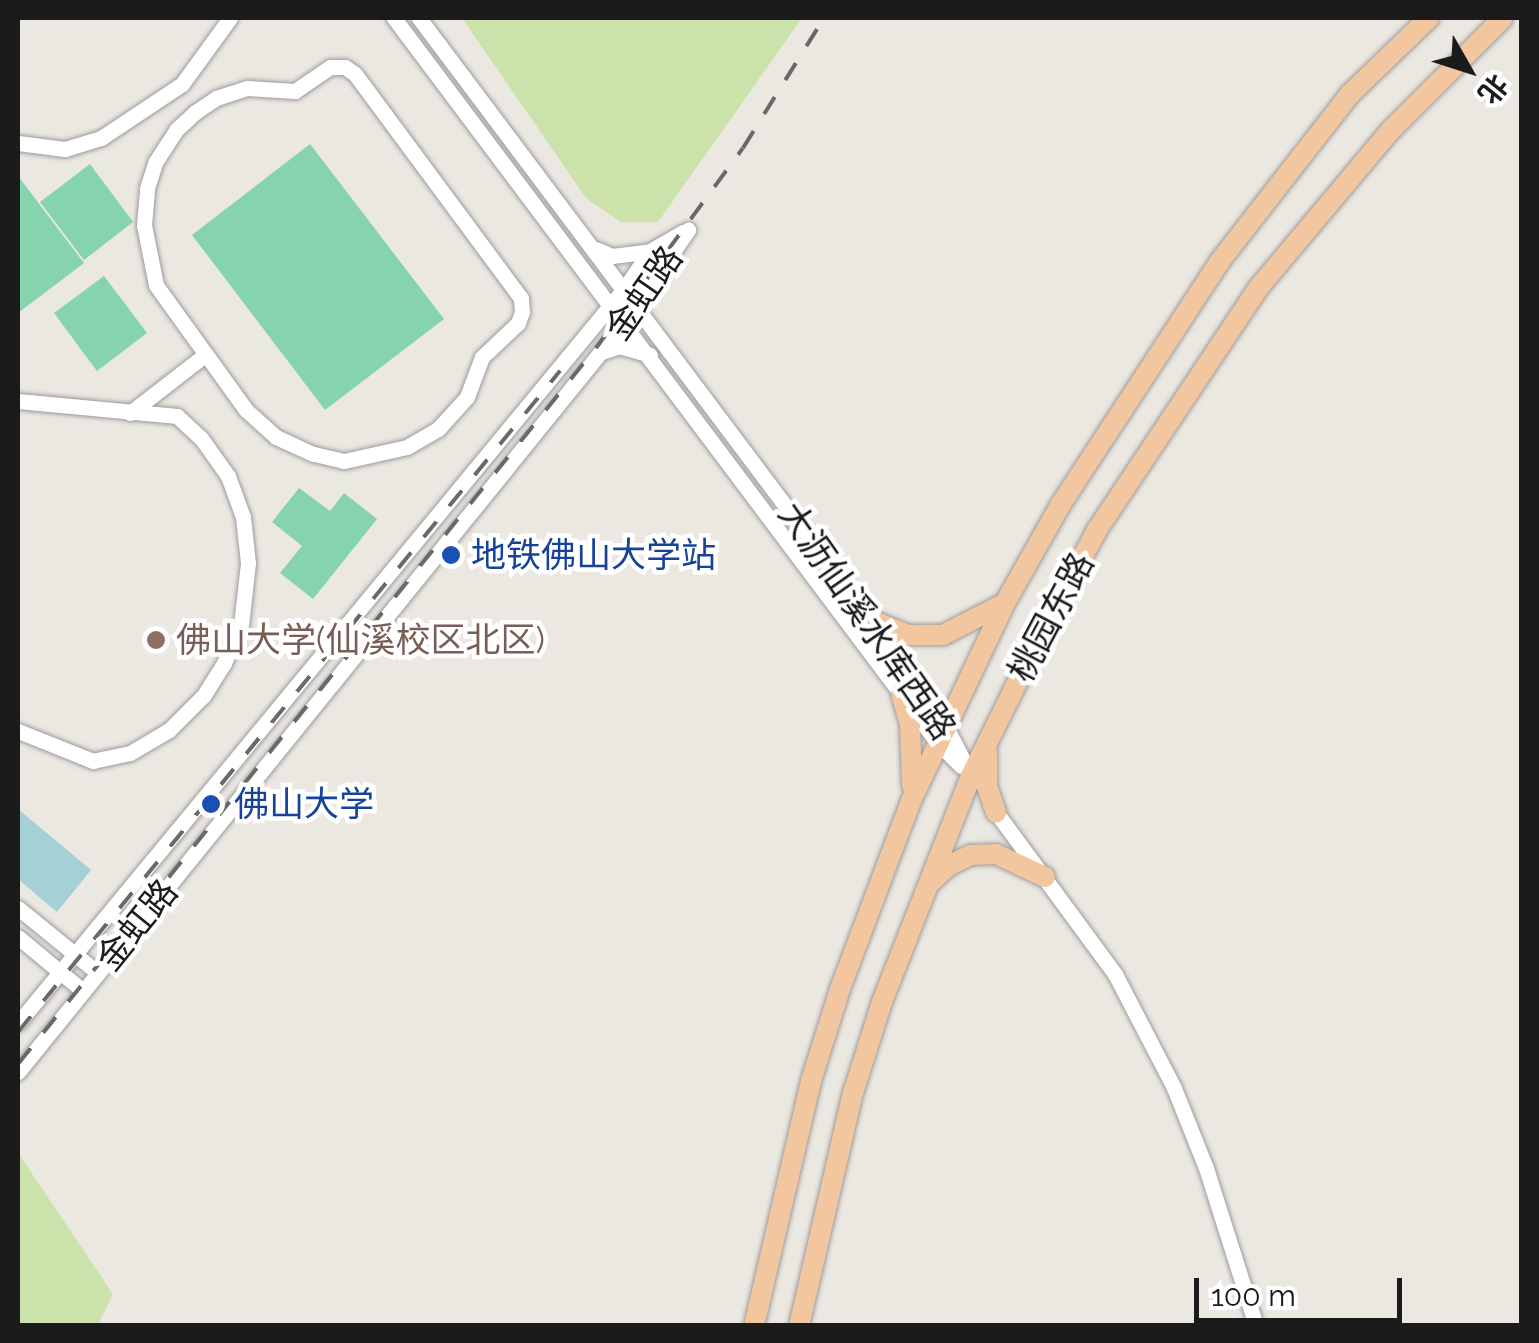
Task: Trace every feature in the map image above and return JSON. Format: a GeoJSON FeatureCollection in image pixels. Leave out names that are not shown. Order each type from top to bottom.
{"type":"FeatureCollection","features":[{"type":"Feature","properties":{"kind":"main road","name":"桃园东路"},"geometry":{"type":"LineString","coordinates":[[754,1326],[811,1081],[872,900],[941,734],[1005,603],[1061,504],[1220,261],[1350,94],[1429,18]]}},
{"type":"Feature","properties":{"kind":"main road","name":"桃园东路"},"geometry":{"type":"LineString","coordinates":[[799,1326],[853,1093],[923,890],[992,731],[1097,530],[1260,286],[1391,130],[1503,18]]}},
{"type":"Feature","properties":{"kind":"main road"},"geometry":{"type":"LineString","coordinates":[[872,620],[908,636],[943,634],[1005,603]]}},
{"type":"Feature","properties":{"kind":"main road"},"geometry":{"type":"LineString","coordinates":[[901,694],[914,759],[911,801]]}},
{"type":"Feature","properties":{"kind":"main road"},"geometry":{"type":"LineString","coordinates":[[992,731],[986,758],[987,786],[996,812]]}},
{"type":"Feature","properties":{"kind":"main road"},"geometry":{"type":"LineString","coordinates":[[923,890],[948,866],[971,856],[996,854],[1020,861],[1045,877]]}},
{"type":"Feature","properties":{"kind":"street"},"geometry":{"type":"LineString","coordinates":[[18,143],[65,150],[102,138],[182,84],[230,18]]}},
{"type":"Feature","properties":{"kind":"street"},"geometry":{"type":"LineString","coordinates":[[394,18],[652,355],[901,694],[941,734]]}},
{"type":"Feature","properties":{"kind":"street","name":"大沥仙溪水库西路"},"geometry":{"type":"LineString","coordinates":[[418,18],[872,620],[941,734],[1115,974],[1174,1088],[1226,1224],[1256,1326]]}},
{"type":"Feature","properties":{"kind":"street"},"geometry":{"type":"LineString","coordinates":[[344,67],[355,74],[520,298],[522,312],[518,324],[482,357],[467,397],[438,429],[407,447],[344,461],[312,454],[276,437],[246,410],[206,354],[156,285],[144,225],[147,188],[156,162],[176,130],[204,106],[247,88],[295,91],[330,68],[344,67]]}},
{"type":"Feature","properties":{"kind":"street"},"geometry":{"type":"LineString","coordinates":[[182,84],[204,106]]}},
{"type":"Feature","properties":{"kind":"street","name":"金虹路"},"geometry":{"type":"LineString","coordinates":[[18,1023],[611,304],[650,251],[688,230],[602,352],[18,1072]]}},
{"type":"Feature","properties":{"kind":"street"},"geometry":{"type":"LineString","coordinates":[[593,248],[612,256],[650,251]]}},
{"type":"Feature","properties":{"kind":"street"},"geometry":{"type":"LineString","coordinates":[[659,275],[653,316],[665,343]]}},
{"type":"Feature","properties":{"kind":"street"},"geometry":{"type":"LineString","coordinates":[[602,352],[620,346],[652,355]]}},
{"type":"Feature","properties":{"kind":"street"},"geometry":{"type":"LineString","coordinates":[[130,413],[206,354]]}},
{"type":"Feature","properties":{"kind":"street"},"geometry":{"type":"LineString","coordinates":[[18,401],[177,416],[202,438],[228,476],[243,517],[248,563],[242,625],[203,696],[169,730],[130,752],[93,761],[19,735]]}},
{"type":"Feature","properties":{"kind":"street"},"geometry":{"type":"LineString","coordinates":[[18,908],[98,973]]}},
{"type":"Feature","properties":{"kind":"street"},"geometry":{"type":"LineString","coordinates":[[18,937],[83,990]]}},
{"type":"Feature","properties":{"kind":"green space"},"geometry":{"type":"Polygon","coordinates":[[[462,18],[802,18],[658,222],[621,222],[586,198],[462,18]]]}},
{"type":"Feature","properties":{"kind":"green space"},"geometry":{"type":"Polygon","coordinates":[[[310,144],[444,319],[325,410],[192,235],[310,144]]]}},
{"type":"Feature","properties":{"kind":"green space"},"geometry":{"type":"Polygon","coordinates":[[[90,164],[133,222],[84,260],[40,202],[90,164]]]}},
{"type":"Feature","properties":{"kind":"green space"},"geometry":{"type":"Polygon","coordinates":[[[18,176],[84,263],[18,313],[18,176]]]}},
{"type":"Feature","properties":{"kind":"green space"},"geometry":{"type":"Polygon","coordinates":[[[104,276],[147,333],[97,371],[54,313],[104,276]]]}},
{"type":"Feature","properties":{"kind":"green space"},"geometry":{"type":"Polygon","coordinates":[[[299,488],[330,511],[344,493],[377,519],[313,599],[280,573],[302,546],[272,522],[299,488]]]}},
{"type":"Feature","properties":{"kind":"green space"},"geometry":{"type":"Polygon","coordinates":[[[18,1153],[113,1294],[98,1325],[18,1325],[18,1153]]]}},
{"type":"Feature","properties":{"kind":"water"},"geometry":{"type":"Polygon","coordinates":[[[18,809],[91,870],[57,912],[18,879],[18,809]]]}},
{"type":"Feature","properties":{"kind":"railway"},"geometry":{"type":"LineString","coordinates":[[18,1064],[596,348],[743,148],[824,18]]}},
{"type":"Feature","properties":{"kind":"railway"},"geometry":{"type":"LineString","coordinates":[[18,1032],[560,371]]}},
{"type":"Feature","properties":{"kind":"place","name":"地铁佛山大学站"},"geometry":{"type":"Point","coordinates":[451,555]}},
{"type":"Feature","properties":{"kind":"place","name":"佛山大学(仙溪校区北区)"},"geometry":{"type":"Point","coordinates":[156,640]}},
{"type":"Feature","properties":{"kind":"place","name":"佛山大学"},"geometry":{"type":"Point","coordinates":[211,804]}}]}
